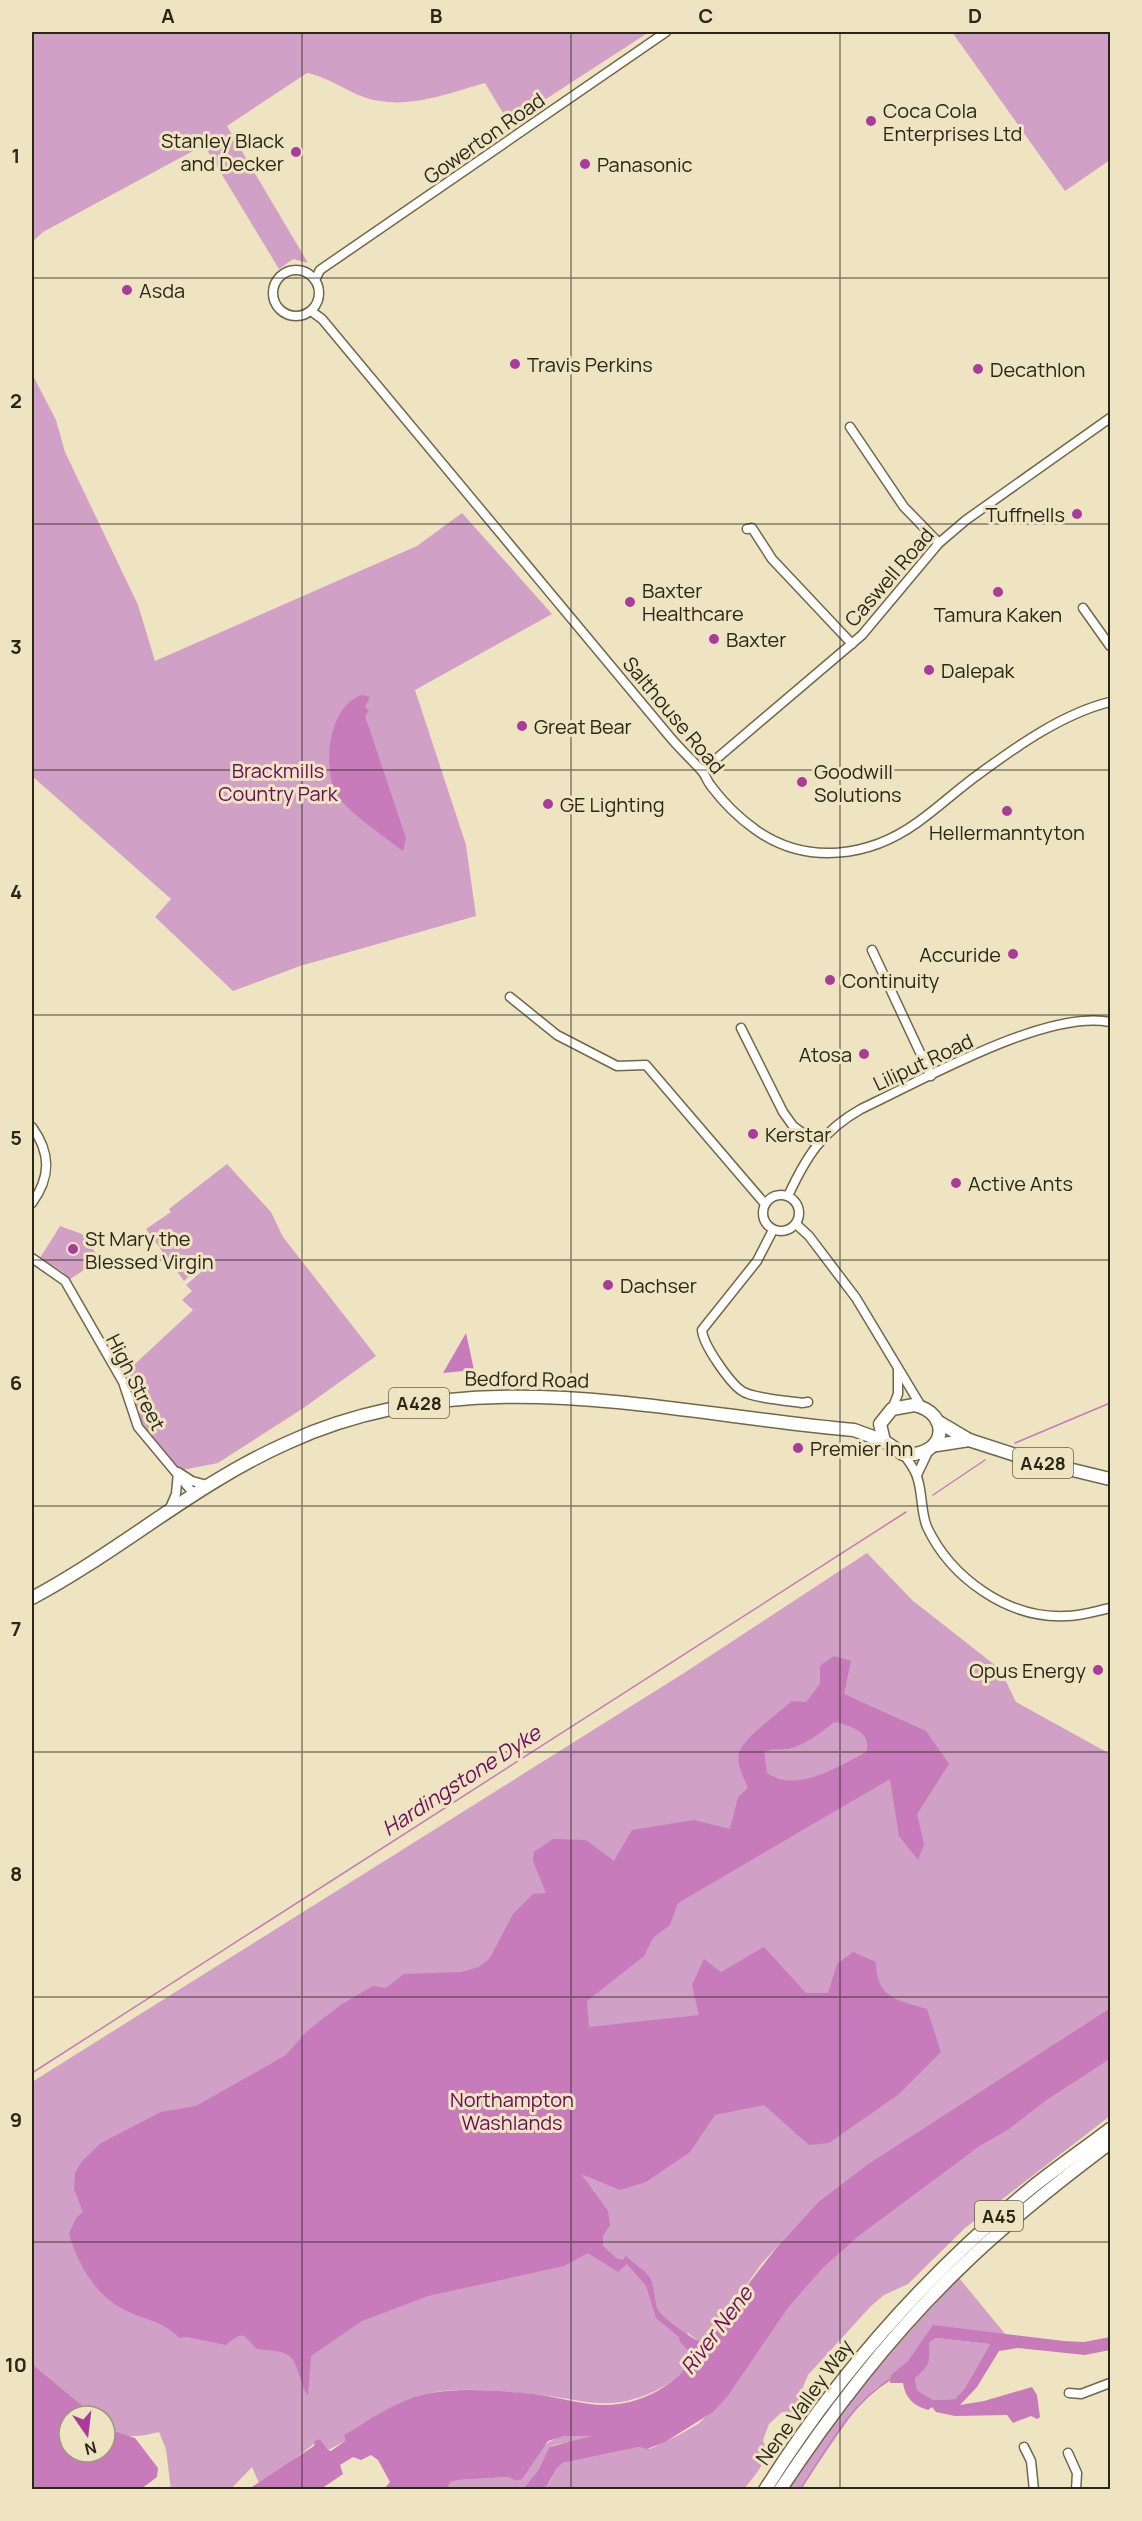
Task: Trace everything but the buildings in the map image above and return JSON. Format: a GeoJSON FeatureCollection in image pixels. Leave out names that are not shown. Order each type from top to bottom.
{"type":"FeatureCollection","features":[{"type":"Feature","properties":{"kind":"highway","name":"Bedford Road"},"geometry":{"type":"LineString","coordinates":[[32,1598],[207,1485],[287,1443],[332,1424],[380,1410],[448,1399],[536,1395],[590,1399],[854,1430],[884,1441]]}},
{"type":"Feature","properties":{"kind":"highway"},"geometry":{"type":"LineString","coordinates":[[906,1405],[921,1406],[937,1421],[939,1437],[932,1448],[903,1454],[884,1441],[880,1429],[887,1414],[906,1405]]}},
{"type":"Feature","properties":{"kind":"highway","name":"Bedford Road"},"geometry":{"type":"LineString","coordinates":[[854,1430],[868,1426],[887,1414]]}},
{"type":"Feature","properties":{"kind":"highway","name":"A428"},"geometry":{"type":"LineString","coordinates":[[937,1421],[969,1440],[1031,1460],[1110,1479]]}},
{"type":"Feature","properties":{"kind":"highway","name":"A428"},"geometry":{"type":"LineString","coordinates":[[932,1448],[969,1440]]}},
{"type":"Feature","properties":{"kind":"highway","name":"A45"},"geometry":{"type":"LineString","coordinates":[[880,2343],[989,2224],[1110,2129]]}},
{"type":"Feature","properties":{"kind":"highway","name":"A45"},"geometry":{"type":"LineString","coordinates":[[903,2317],[1040,2196],[1110,2143]]}},
{"type":"Feature","properties":{"kind":"highway","name":"Nene Valley Way"},"geometry":{"type":"LineString","coordinates":[[765,2490],[803,2430],[880,2343]]}},
{"type":"Feature","properties":{"kind":"highway","name":"Nene Valley Way"},"geometry":{"type":"LineString","coordinates":[[780,2490],[880,2343]]}},
{"type":"Feature","properties":{"kind":"street","name":"Gowerton Road"},"geometry":{"type":"LineString","coordinates":[[315,280],[320,270],[666,32]]}},
{"type":"Feature","properties":{"kind":"street"},"geometry":{"type":"LineString","coordinates":[[303,271],[315,280],[319,294],[311,311],[302,315],[285,314],[277,307],[273,294],[279,278],[286,272],[303,271]]}},
{"type":"Feature","properties":{"kind":"street","name":"Salthouse Road"},"geometry":{"type":"LineString","coordinates":[[311,311],[329,327],[670,737],[702,771],[711,786],[735,813],[769,838],[797,850],[815,853],[859,851],[879,844],[917,823],[979,773],[1027,742],[1068,719],[1110,702]]}},
{"type":"Feature","properties":{"kind":"street","name":"Caswell Road"},"geometry":{"type":"LineString","coordinates":[[702,771],[852,644],[897,595],[939,543],[1110,418]]}},
{"type":"Feature","properties":{"kind":"street"},"geometry":{"type":"LineString","coordinates":[[850,427],[904,507],[939,543]]}},
{"type":"Feature","properties":{"kind":"street"},"geometry":{"type":"LineString","coordinates":[[747,529],[752,528],[772,559],[852,644]]}},
{"type":"Feature","properties":{"kind":"street"},"geometry":{"type":"LineString","coordinates":[[1083,608],[1110,646]]}},
{"type":"Feature","properties":{"kind":"street"},"geometry":{"type":"LineString","coordinates":[[872,950],[931,1076]]}},
{"type":"Feature","properties":{"kind":"street"},"geometry":{"type":"LineString","coordinates":[[510,998],[557,1035],[616,1066],[646,1065],[765,1204],[764,1220],[773,1230],[786,1231],[796,1224],[799,1208],[788,1196],[777,1195],[765,1204]]}},
{"type":"Feature","properties":{"kind":"street","name":"Liliput Road"},"geometry":{"type":"LineString","coordinates":[[788,1196],[816,1143],[843,1119],[1033,1030],[1068,1022],[1110,1022]]}},
{"type":"Feature","properties":{"kind":"street"},"geometry":{"type":"LineString","coordinates":[[741,1028],[783,1112],[794,1126],[816,1143]]}},
{"type":"Feature","properties":{"kind":"street"},"geometry":{"type":"LineString","coordinates":[[32,1127],[43,1143],[47,1167],[44,1182],[32,1203]]}},
{"type":"Feature","properties":{"kind":"street"},"geometry":{"type":"LineString","coordinates":[[796,1224],[809,1236],[833,1266],[875,1327],[921,1406]]}},
{"type":"Feature","properties":{"kind":"street"},"geometry":{"type":"LineString","coordinates":[[773,1230],[757,1261],[702,1330],[702,1338],[718,1363],[743,1392],[802,1403],[808,1402]]}},
{"type":"Feature","properties":{"kind":"street","name":"High Street"},"geometry":{"type":"LineString","coordinates":[[32,1258],[65,1281],[123,1382],[138,1427],[178,1472],[193,1493]]}},
{"type":"Feature","properties":{"kind":"street"},"geometry":{"type":"LineString","coordinates":[[887,1414],[898,1394],[898,1367]]}},
{"type":"Feature","properties":{"kind":"street"},"geometry":{"type":"LineString","coordinates":[[917,1476],[932,1448]]}},
{"type":"Feature","properties":{"kind":"street"},"geometry":{"type":"LineString","coordinates":[[903,1454],[917,1476],[922,1509],[935,1540],[971,1584],[991,1598],[1018,1609],[1066,1616],[1110,1608]]}},
{"type":"Feature","properties":{"kind":"street"},"geometry":{"type":"LineString","coordinates":[[170,1508],[176,1494],[178,1472],[192,1481],[207,1485]]}},
{"type":"Feature","properties":{"kind":"street"},"geometry":{"type":"LineString","coordinates":[[1069,2394],[1081,2394],[1110,2383]]}},
{"type":"Feature","properties":{"kind":"street"},"geometry":{"type":"LineString","coordinates":[[1023,2453],[1031,2461],[1034,2490]]}},
{"type":"Feature","properties":{"kind":"street"},"geometry":{"type":"LineString","coordinates":[[1073,2457],[1077,2473],[1076,2490]]}},
{"type":"Feature","properties":{"kind":"green space"},"geometry":{"type":"Polygon","coordinates":[[[32,32],[649,32],[509,123],[485,83],[433,98],[393,102],[361,96],[326,79],[307,73],[227,126],[308,263],[293,259],[279,269],[204,145],[43,232],[32,242],[32,32]]]}},
{"type":"Feature","properties":{"kind":"green space"},"geometry":{"type":"Polygon","coordinates":[[[952,32],[1110,32],[1110,160],[1065,191],[952,32]]]}},
{"type":"Feature","properties":{"kind":"green space","name":"Brackmills Country Park"},"geometry":{"type":"Polygon","coordinates":[[[32,374],[56,420],[65,452],[138,605],[155,661],[417,546],[462,513],[552,614],[415,690],[466,845],[476,916],[300,966],[233,991],[155,917],[171,899],[32,776],[32,374]]]}},
{"type":"Feature","properties":{"kind":"green space"},"geometry":{"type":"Polygon","coordinates":[[[227,1164],[271,1212],[283,1237],[376,1356],[302,1409],[218,1463],[182,1470],[148,1434],[123,1375],[193,1310],[182,1300],[192,1291],[186,1285],[209,1265],[206,1261],[184,1281],[146,1229],[171,1212],[169,1209],[227,1164]]]}},
{"type":"Feature","properties":{"kind":"green space"},"geometry":{"type":"Polygon","coordinates":[[[60,1226],[82,1234],[100,1259],[69,1280],[63,1272],[40,1258],[60,1226]]]}},
{"type":"Feature","properties":{"kind":"green space","name":"Northampton Washlands"},"geometry":{"type":"Polygon","coordinates":[[[867,1553],[912,1600],[1000,1669],[1016,1702],[1110,1754],[1110,2008],[868,2164],[818,2202],[762,2263],[706,2342],[700,2343],[688,2333],[680,2342],[694,2356],[681,2373],[660,2389],[636,2399],[606,2403],[496,2391],[435,2392],[388,2409],[344,2435],[345,2441],[328,2450],[320,2439],[274,2475],[259,2483],[252,2467],[231,2489],[171,2490],[166,2449],[159,2432],[130,2436],[117,2433],[117,2404],[80,2404],[32,2364],[32,2082],[684,1673],[867,1553]]]}},
{"type":"Feature","properties":{"kind":"green space"},"geometry":{"type":"Polygon","coordinates":[[[1110,2059],[1110,2116],[965,2228],[908,2284],[884,2295],[871,2306],[808,2375],[803,2387],[808,2397],[793,2413],[782,2412],[769,2424],[763,2440],[764,2461],[744,2489],[545,2490],[557,2468],[563,2463],[639,2447],[650,2449],[698,2424],[728,2396],[788,2308],[823,2268],[859,2236],[980,2146],[1008,2130],[1047,2100],[1110,2059]]]}},
{"type":"Feature","properties":{"kind":"green space"},"geometry":{"type":"Polygon","coordinates":[[[959,2278],[1006,2335],[938,2331],[892,2379],[877,2387],[860,2403],[800,2489],[788,2490],[847,2406],[959,2278]]]}},
{"type":"Feature","properties":{"kind":"green space"},"geometry":{"type":"Polygon","coordinates":[[[936,2338],[990,2344],[965,2388],[955,2399],[933,2400],[917,2390],[915,2378],[927,2366],[929,2343],[936,2338]]]}},
{"type":"Feature","properties":{"kind":"green space"},"geometry":{"type":"Polygon","coordinates":[[[565,2436],[592,2436],[584,2440],[549,2447],[539,2469],[523,2489],[445,2489],[451,2482],[458,2480],[508,2477],[516,2481],[521,2479],[543,2447],[565,2436]]]}},
{"type":"Feature","properties":{"kind":"water"},"geometry":{"type":"Polygon","coordinates":[[[362,695],[370,697],[365,707],[369,711],[365,716],[406,838],[403,851],[346,805],[334,789],[329,763],[336,721],[351,701],[362,695]]]}},
{"type":"Feature","properties":{"kind":"water"},"geometry":{"type":"Polygon","coordinates":[[[466,1333],[474,1370],[443,1373],[466,1333]]]}},
{"type":"Feature","properties":{"kind":"water","name":"River Nene"},"geometry":{"type":"Polygon","coordinates":[[[834,1656],[851,1661],[844,1694],[926,1731],[949,1764],[917,1814],[924,1844],[918,1860],[899,1836],[890,1779],[678,1903],[670,1925],[653,1938],[644,1956],[587,2001],[589,2027],[699,2015],[692,1985],[704,1959],[721,1972],[764,1947],[806,1993],[828,1993],[837,1964],[853,1952],[876,1962],[880,1983],[890,1996],[927,2009],[941,2052],[899,2094],[829,2143],[809,2145],[764,2105],[715,2115],[690,2152],[646,2182],[620,2190],[581,2174],[608,2211],[610,2225],[603,2236],[603,2246],[616,2258],[623,2260],[626,2256],[645,2272],[652,2281],[658,2310],[661,2314],[679,2329],[703,2343],[777,2247],[818,2202],[868,2164],[1110,2008],[1110,2059],[1047,2100],[1008,2130],[980,2146],[859,2236],[823,2268],[788,2308],[728,2396],[713,2412],[665,2442],[647,2449],[639,2447],[563,2463],[557,2468],[545,2489],[523,2489],[539,2469],[549,2447],[592,2436],[565,2436],[548,2441],[522,2479],[516,2481],[508,2477],[458,2480],[451,2482],[446,2489],[384,2489],[390,2482],[378,2460],[371,2455],[361,2460],[353,2457],[340,2465],[343,2474],[321,2489],[249,2489],[314,2446],[315,2441],[320,2439],[331,2451],[345,2441],[344,2435],[389,2408],[425,2394],[486,2390],[534,2394],[597,2405],[619,2404],[644,2397],[668,2384],[687,2366],[693,2356],[680,2342],[679,2337],[656,2318],[646,2286],[627,2264],[618,2272],[588,2253],[564,2266],[428,2296],[362,2321],[311,2356],[308,2395],[294,2361],[286,2354],[257,2349],[244,2336],[237,2337],[226,2345],[187,2337],[179,2338],[160,2324],[121,2308],[103,2294],[82,2266],[69,2234],[76,2218],[83,2212],[74,2189],[75,2173],[82,2161],[101,2143],[161,2112],[196,2106],[286,2055],[307,2031],[342,2004],[373,1986],[386,1988],[404,1974],[461,1972],[479,1967],[490,1958],[513,1914],[533,1894],[546,1893],[533,1861],[534,1852],[553,1839],[586,1840],[614,1861],[632,1830],[694,1820],[730,1829],[738,1797],[748,1788],[739,1762],[742,1747],[754,1733],[792,1701],[806,1702],[820,1684],[820,1666],[834,1656]],[[834,1722],[800,1745],[764,1752],[767,1773],[779,1779],[791,1781],[804,1779],[818,1776],[866,1752],[867,1745],[863,1735],[834,1722]]]}},
{"type":"Feature","properties":{"kind":"water"},"geometry":{"type":"Polygon","coordinates":[[[933,2325],[1064,2341],[1084,2342],[1110,2337],[1110,2350],[1085,2355],[1018,2348],[999,2351],[977,2387],[960,2405],[984,2401],[1032,2387],[1037,2395],[1040,2417],[1037,2419],[1031,2416],[1013,2423],[1007,2415],[955,2416],[936,2412],[932,2407],[928,2410],[918,2406],[908,2397],[903,2383],[890,2383],[891,2375],[908,2361],[933,2325]],[[936,2338],[929,2343],[927,2366],[915,2378],[917,2390],[933,2400],[955,2399],[965,2388],[990,2344],[936,2338]]]}},
{"type":"Feature","properties":{"kind":"water"},"geometry":{"type":"Polygon","coordinates":[[[32,2364],[80,2404],[57,2404],[57,2464],[117,2464],[117,2432],[135,2438],[158,2468],[157,2477],[141,2489],[32,2489],[32,2364]]]}},
{"type":"Feature","properties":{"kind":"waterway","name":"Hardingstone Dyke"},"geometry":{"type":"LineString","coordinates":[[1015,1443],[1110,1403]]}},
{"type":"Feature","properties":{"kind":"waterway","name":"Hardingstone Dyke"},"geometry":{"type":"LineString","coordinates":[[933,1495],[985,1460]]}},
{"type":"Feature","properties":{"kind":"waterway","name":"Hardingstone Dyke"},"geometry":{"type":"LineString","coordinates":[[32,2073],[906,1512]]}},
{"type":"Feature","properties":{"kind":"waterway"},"geometry":{"type":"LineString","coordinates":[[800,2490],[851,2414],[876,2389],[891,2379]]}},
{"type":"Feature","properties":{"kind":"place","name":"Coca Cola Enterprises Ltd"},"geometry":{"type":"Point","coordinates":[871,121]}},
{"type":"Feature","properties":{"kind":"place","name":"Stanley Black and Decker"},"geometry":{"type":"Point","coordinates":[296,152]}},
{"type":"Feature","properties":{"kind":"place","name":"Panasonic"},"geometry":{"type":"Point","coordinates":[585,164]}},
{"type":"Feature","properties":{"kind":"place","name":"Asda"},"geometry":{"type":"Point","coordinates":[127,290]}},
{"type":"Feature","properties":{"kind":"place","name":"Travis Perkins"},"geometry":{"type":"Point","coordinates":[515,364]}},
{"type":"Feature","properties":{"kind":"place","name":"Decathlon"},"geometry":{"type":"Point","coordinates":[978,369]}},
{"type":"Feature","properties":{"kind":"place","name":"Tuffnells"},"geometry":{"type":"Point","coordinates":[1077,514]}},
{"type":"Feature","properties":{"kind":"place","name":"Tamura Kaken"},"geometry":{"type":"Point","coordinates":[998,592]}},
{"type":"Feature","properties":{"kind":"place","name":"Baxter Healthcare"},"geometry":{"type":"Point","coordinates":[630,602]}},
{"type":"Feature","properties":{"kind":"place","name":"Baxter"},"geometry":{"type":"Point","coordinates":[714,639]}},
{"type":"Feature","properties":{"kind":"place","name":"Dalepak"},"geometry":{"type":"Point","coordinates":[929,670]}},
{"type":"Feature","properties":{"kind":"place","name":"Great Bear"},"geometry":{"type":"Point","coordinates":[522,726]}},
{"type":"Feature","properties":{"kind":"place","name":"Goodwill Solutions"},"geometry":{"type":"Point","coordinates":[802,782]}},
{"type":"Feature","properties":{"kind":"place","name":"GE Lighting"},"geometry":{"type":"Point","coordinates":[548,804]}},
{"type":"Feature","properties":{"kind":"place","name":"Hellermanntyton"},"geometry":{"type":"Point","coordinates":[1007,811]}},
{"type":"Feature","properties":{"kind":"place","name":"Accuride"},"geometry":{"type":"Point","coordinates":[1013,954]}},
{"type":"Feature","properties":{"kind":"place","name":"Continuity"},"geometry":{"type":"Point","coordinates":[830,980]}},
{"type":"Feature","properties":{"kind":"place","name":"Atosa"},"geometry":{"type":"Point","coordinates":[864,1054]}},
{"type":"Feature","properties":{"kind":"place","name":"Kerstar"},"geometry":{"type":"Point","coordinates":[753,1134]}},
{"type":"Feature","properties":{"kind":"place","name":"Active Ants"},"geometry":{"type":"Point","coordinates":[956,1183]}},
{"type":"Feature","properties":{"kind":"place","name":"St Mary the Blessed Virgin"},"geometry":{"type":"Point","coordinates":[73,1249]}},
{"type":"Feature","properties":{"kind":"place","name":"Dachser"},"geometry":{"type":"Point","coordinates":[608,1285]}},
{"type":"Feature","properties":{"kind":"place","name":"Premier Inn"},"geometry":{"type":"Point","coordinates":[798,1448]}},
{"type":"Feature","properties":{"kind":"place","name":"Opus Energy"},"geometry":{"type":"Point","coordinates":[1098,1670]}}]}
